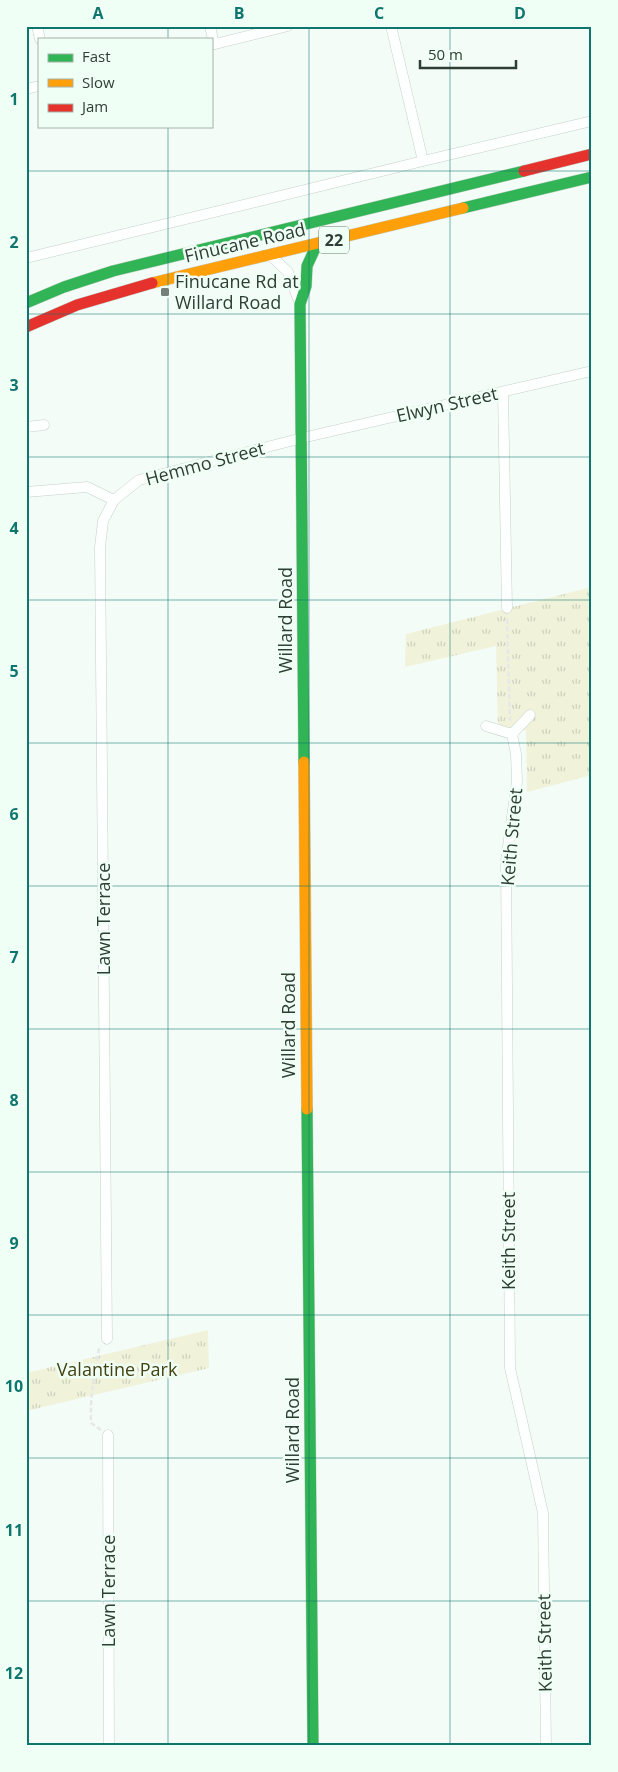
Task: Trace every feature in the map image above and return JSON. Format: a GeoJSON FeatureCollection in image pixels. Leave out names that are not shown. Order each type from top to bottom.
{"type":"FeatureCollection","features":[{"type":"Feature","properties":{"kind":"main road","name":"Finucane Road"},"geometry":{"type":"LineString","coordinates":[[26,303],[64,287],[113,271],[592,154]]}},
{"type":"Feature","properties":{"kind":"main road","name":"Finucane Road"},"geometry":{"type":"LineString","coordinates":[[26,327],[77,305],[114,293],[592,177]]}},
{"type":"Feature","properties":{"kind":"main road","name":"Willard Road"},"geometry":{"type":"LineString","coordinates":[[313,1746],[300,304],[306,286],[307,266],[317,244]]}},
{"type":"Feature","properties":{"kind":"street"},"geometry":{"type":"LineString","coordinates":[[36,26],[40,38]]}},
{"type":"Feature","properties":{"kind":"street"},"geometry":{"type":"LineString","coordinates":[[210,26],[213,44],[288,26]]}},
{"type":"Feature","properties":{"kind":"street"},"geometry":{"type":"LineString","coordinates":[[391,26],[423,161]]}},
{"type":"Feature","properties":{"kind":"street","name":"Finucane Road"},"geometry":{"type":"LineString","coordinates":[[26,258],[592,121]]}},
{"type":"Feature","properties":{"kind":"street","name":"Willard Road"},"geometry":{"type":"LineString","coordinates":[[270,255],[288,272],[300,304]]}},
{"type":"Feature","properties":{"kind":"street","name":"Elwyn Street"},"geometry":{"type":"LineString","coordinates":[[302,438],[592,371]]}},
{"type":"Feature","properties":{"kind":"street"},"geometry":{"type":"LineString","coordinates":[[503,392],[507,608]]}},
{"type":"Feature","properties":{"kind":"street"},"geometry":{"type":"LineString","coordinates":[[26,427],[44,425]]}},
{"type":"Feature","properties":{"kind":"street","name":"Hemmo Street"},"geometry":{"type":"LineString","coordinates":[[114,500],[139,480],[302,438]]}},
{"type":"Feature","properties":{"kind":"street"},"geometry":{"type":"LineString","coordinates":[[26,492],[87,487],[114,500]]}},
{"type":"Feature","properties":{"kind":"street","name":"Lawn Terrace"},"geometry":{"type":"LineString","coordinates":[[107,1340],[100,547],[103,521],[114,500]]}},
{"type":"Feature","properties":{"kind":"street"},"geometry":{"type":"LineString","coordinates":[[486,726],[512,734],[530,715]]}},
{"type":"Feature","properties":{"kind":"street","name":"Keith Street"},"geometry":{"type":"LineString","coordinates":[[512,734],[516,754],[517,781],[506,861],[510,1368],[543,1513],[546,1746]]}},
{"type":"Feature","properties":{"kind":"street","name":"Lawn Terrace"},"geometry":{"type":"LineString","coordinates":[[108,1435],[109,1746]]}},
{"type":"Feature","properties":{"kind":"path"},"geometry":{"type":"LineString","coordinates":[[507,608],[509,715],[512,734]]}},
{"type":"Feature","properties":{"kind":"path"},"geometry":{"type":"LineString","coordinates":[[107,1340],[99,1349],[92,1380],[90,1406],[91,1423],[108,1435]]}},
{"type":"Feature","properties":{"kind":"green space"},"geometry":{"type":"Polygon","coordinates":[[[592,587],[592,775],[527,792],[526,730],[498,736],[496,646],[405,667],[406,634],[592,587]]]}},
{"type":"Feature","properties":{"kind":"green space","name":"Valantine Park"},"geometry":{"type":"Polygon","coordinates":[[[208,1330],[209,1368],[26,1411],[26,1373],[208,1330]]]}},
{"type":"Feature","properties":{"kind":"traffic: fast"},"geometry":{"type":"LineString","coordinates":[[26,303],[64,287],[113,271],[524,171]]}},
{"type":"Feature","properties":{"kind":"traffic: fast"},"geometry":{"type":"LineString","coordinates":[[463,208],[592,177]]}},
{"type":"Feature","properties":{"kind":"traffic: fast"},"geometry":{"type":"LineString","coordinates":[[304,762],[300,304],[306,286],[307,266],[317,244]]}},
{"type":"Feature","properties":{"kind":"traffic: fast"},"geometry":{"type":"LineString","coordinates":[[307,1109],[313,1746]]}},
{"type":"Feature","properties":{"kind":"traffic: slow"},"geometry":{"type":"LineString","coordinates":[[152,283],[463,208]]}},
{"type":"Feature","properties":{"kind":"traffic: slow"},"geometry":{"type":"LineString","coordinates":[[304,762],[307,1109]]}},
{"type":"Feature","properties":{"kind":"traffic: jam"},"geometry":{"type":"LineString","coordinates":[[524,171],[592,154]]}},
{"type":"Feature","properties":{"kind":"traffic: jam"},"geometry":{"type":"LineString","coordinates":[[26,327],[77,305],[152,283]]}},
{"type":"Feature","properties":{"kind":"place","name":"Finucane Rd at Willard Road"},"geometry":{"type":"Point","coordinates":[165,292]}}]}
